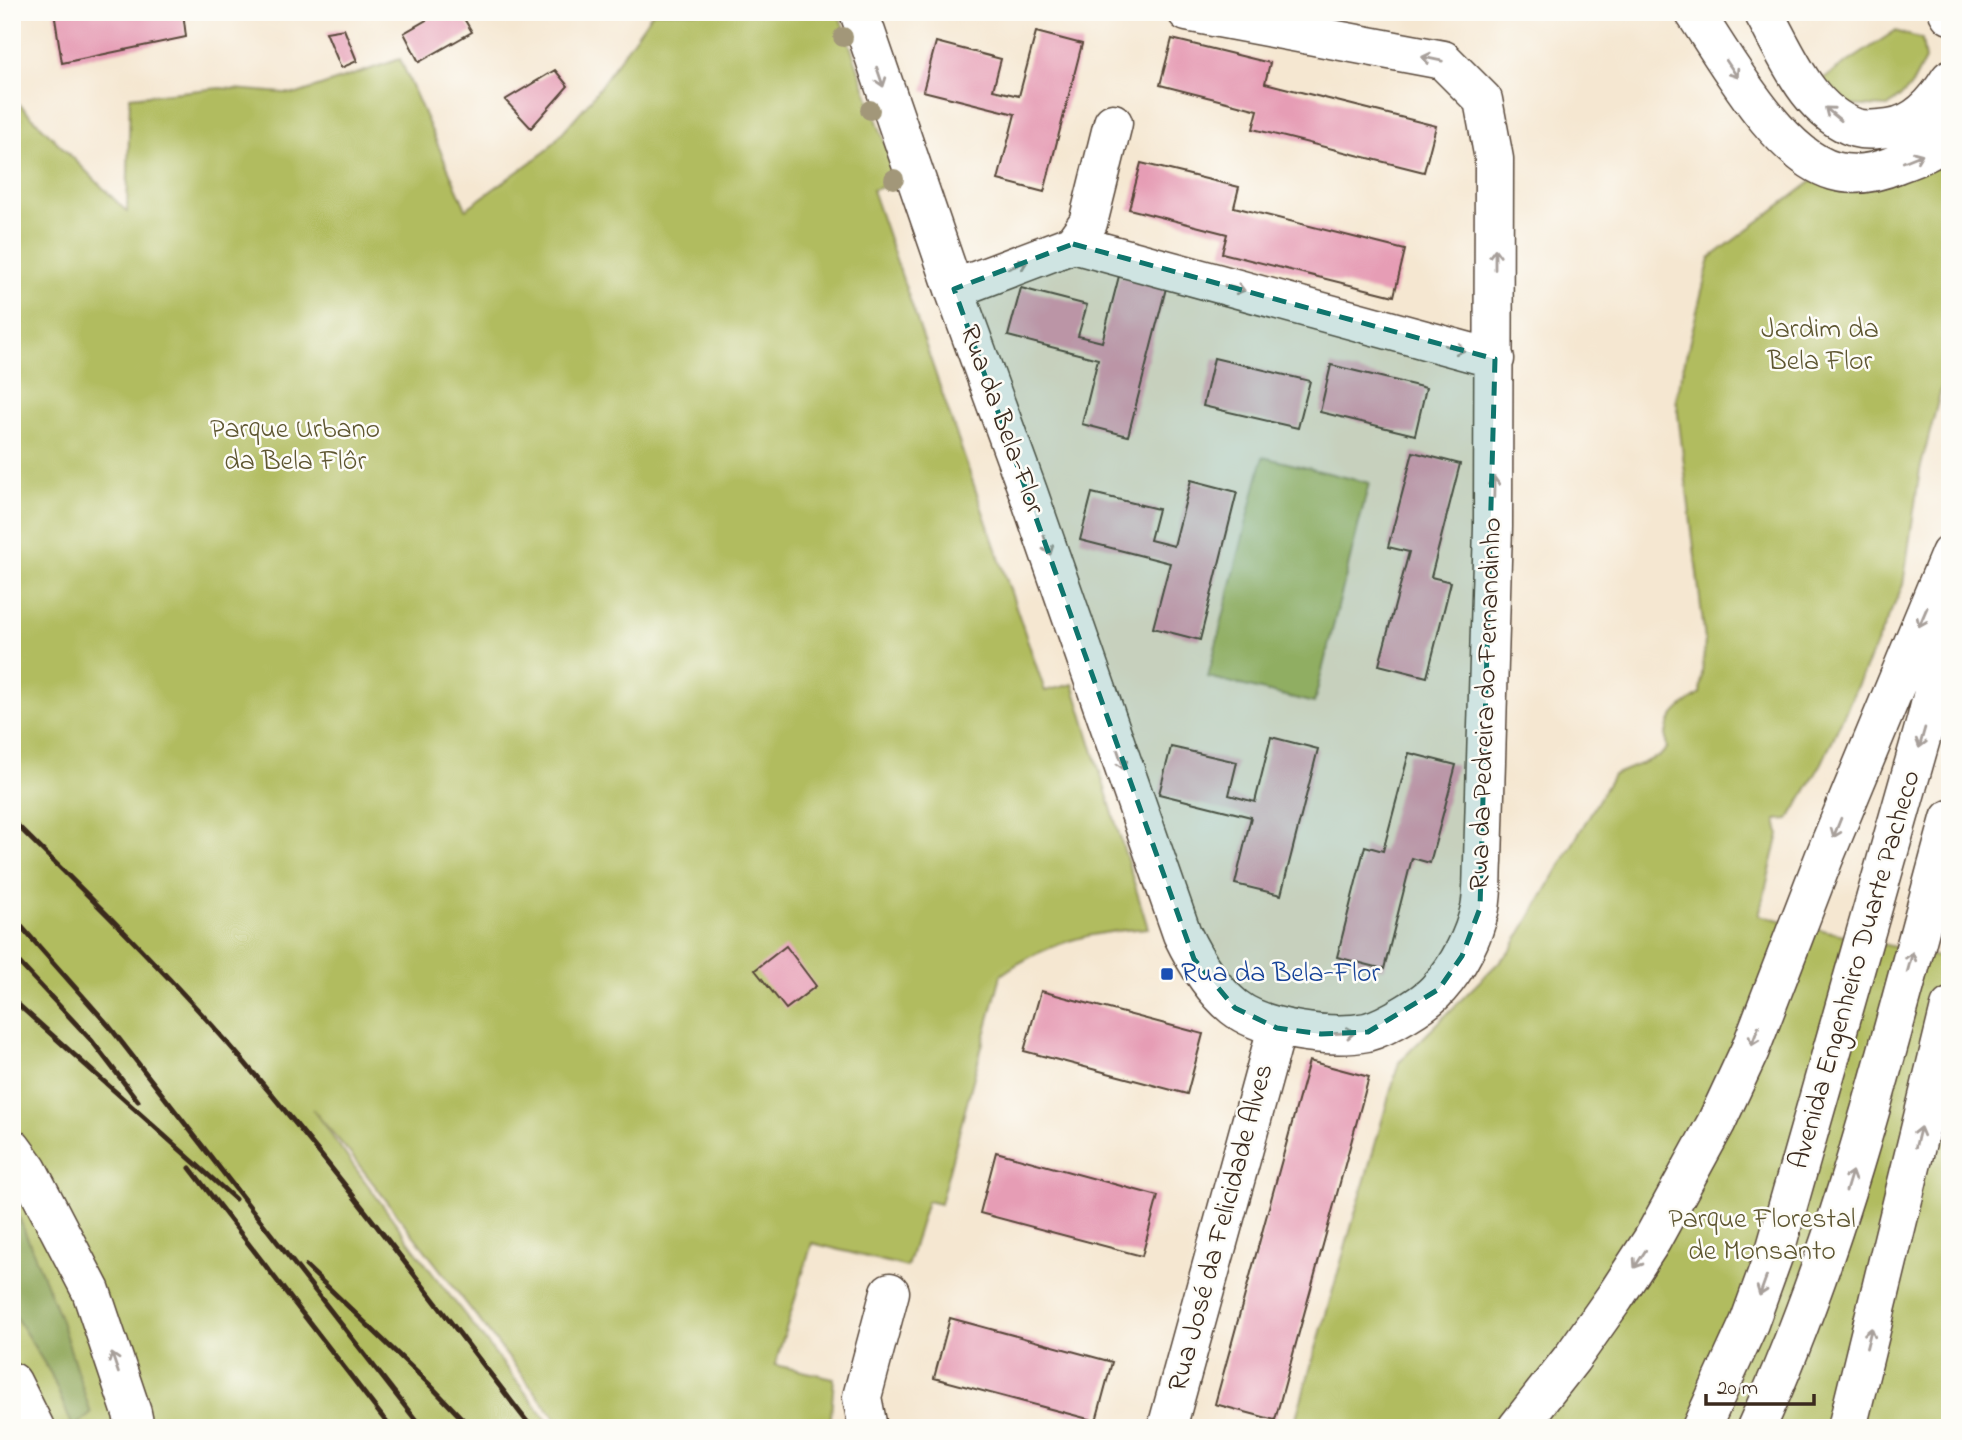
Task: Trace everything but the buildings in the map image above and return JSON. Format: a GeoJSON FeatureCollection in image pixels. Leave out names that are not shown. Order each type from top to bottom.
{"type":"FeatureCollection","features":[{"type":"Feature","properties":{"kind":"main road","name":"Rua da Bela-Flor"},"geometry":{"type":"LineString","coordinates":[[859,12],[1182,934],[1203,973],[1235,1008],[1277,1028]]}},
{"type":"Feature","properties":{"kind":"main road","name":"Rua da Pedreira do Fernandinho"},"geometry":{"type":"LineString","coordinates":[[1187,12],[1443,60],[1483,100],[1494,159],[1492,555],[1480,908],[1462,956],[1439,989],[1408,1013],[1368,1032],[1321,1034],[1277,1028]]}},
{"type":"Feature","properties":{"kind":"main road"},"geometry":{"type":"LineString","coordinates":[[1694,12],[1759,109],[1796,148],[1833,171],[1875,172],[1921,155],[1950,137]]}},
{"type":"Feature","properties":{"kind":"main road"},"geometry":{"type":"LineString","coordinates":[[1763,12],[1807,90],[1836,118],[1859,129],[1902,126],[1925,111],[1950,79]]}},
{"type":"Feature","properties":{"kind":"main road"},"geometry":{"type":"LineString","coordinates":[[954,289],[1073,244],[1088,223],[1113,123]]}},
{"type":"Feature","properties":{"kind":"main road"},"geometry":{"type":"LineString","coordinates":[[1073,244],[1495,359]]}},
{"type":"Feature","properties":{"kind":"main road"},"geometry":{"type":"LineString","coordinates":[[1517,1428],[1623,1285],[1685,1184],[1716,1123],[1750,1050],[1824,858],[1950,554]]}},
{"type":"Feature","properties":{"kind":"main road","name":"Avenida Engenheiro Duarte Pacheco"},"geometry":{"type":"LineString","coordinates":[[1701,1428],[1749,1323],[1775,1251],[1923,734],[1950,624]]}},
{"type":"Feature","properties":{"kind":"main road","name":"Avenida Engenheiro Duarte Pacheco"},"geometry":{"type":"LineString","coordinates":[[1756,1428],[1806,1311],[1833,1235],[1950,819]]}},
{"type":"Feature","properties":{"kind":"main road"},"geometry":{"type":"LineString","coordinates":[[1847,1428],[1950,1006]]}},
{"type":"Feature","properties":{"kind":"main road","name":"Rua José da Felicidade Alves"},"geometry":{"type":"LineString","coordinates":[[1167,1428],[1277,1028]]}},
{"type":"Feature","properties":{"kind":"main road"},"geometry":{"type":"LineString","coordinates":[[12,1147],[28,1170],[91,1291],[135,1428]]}},
{"type":"Feature","properties":{"kind":"main road"},"geometry":{"type":"LineString","coordinates":[[868,1428],[862,1397],[890,1292]]}},
{"type":"Feature","properties":{"kind":"main road"},"geometry":{"type":"LineString","coordinates":[[12,1382],[35,1428]]}},
{"type":"Feature","properties":{"kind":"highlighted area"},"geometry":{"type":"Polygon","coordinates":[[[1073,244],[1495,359],[1480,908],[1462,956],[1439,989],[1368,1032],[1321,1034],[1277,1028],[1235,1008],[1194,959],[954,289],[1073,244]]]}},
{"type":"Feature","properties":{"kind":"green space","name":"Parque Urbano da Bela Flôr"},"geometry":{"type":"Polygon","coordinates":[[[653,12],[838,12],[899,182],[872,190],[1045,691],[1073,684],[1148,928],[1108,932],[1071,940],[1036,954],[1001,975],[940,1204],[927,1201],[907,1267],[812,1243],[775,1365],[834,1378],[830,1428],[563,1428],[348,1151],[312,1109],[433,1274],[553,1428],[12,1428],[12,97],[127,212],[130,97],[220,88],[297,94],[400,59],[466,209],[546,151],[589,102],[653,12]]]}},
{"type":"Feature","properties":{"kind":"green space"},"geometry":{"type":"Polygon","coordinates":[[[1895,31],[1922,39],[1925,60],[1910,88],[1888,107],[1841,105],[1821,80],[1895,31]]]}},
{"type":"Feature","properties":{"kind":"green space"},"geometry":{"type":"Polygon","coordinates":[[[1950,156],[1950,355],[1920,470],[1903,585],[1822,763],[1789,819],[1776,820],[1779,834],[1759,915],[1950,960],[1950,1428],[1293,1428],[1399,1062],[1511,950],[1613,775],[1660,756],[1667,748],[1669,722],[1685,704],[1700,694],[1705,641],[1676,397],[1710,258],[1815,179],[1950,156]]]}},
{"type":"Feature","properties":{"kind":"green space"},"geometry":{"type":"Polygon","coordinates":[[[1263,457],[1369,483],[1314,703],[1208,677],[1263,457]]]}},
{"type":"Feature","properties":{"kind":"green space"},"geometry":{"type":"Polygon","coordinates":[[[12,1200],[60,1318],[91,1414],[73,1428],[51,1374],[12,1311],[12,1200]]]}},
{"type":"Feature","properties":{"kind":"railway"},"geometry":{"type":"LineString","coordinates":[[12,820],[148,956],[226,1041],[344,1184],[532,1428]]}},
{"type":"Feature","properties":{"kind":"railway"},"geometry":{"type":"LineString","coordinates":[[12,916],[109,1026],[422,1428]]}},
{"type":"Feature","properties":{"kind":"railway"},"geometry":{"type":"LineString","coordinates":[[12,955],[92,1041],[138,1101]]}},
{"type":"Feature","properties":{"kind":"railway"},"geometry":{"type":"LineString","coordinates":[[12,999],[235,1199]]}},
{"type":"Feature","properties":{"kind":"railway"},"geometry":{"type":"LineString","coordinates":[[190,1168],[391,1428]]}},
{"type":"Feature","properties":{"kind":"railway"},"geometry":{"type":"LineString","coordinates":[[306,1266],[471,1428]]}},
{"type":"Feature","properties":{"kind":"place","name":"Rua da Bela-Flor"},"geometry":{"type":"Point","coordinates":[1167,974]}},
{"type":"Feature","properties":{"kind":"park label","name":"Jardim da Bela Flor"},"geometry":{"type":"Point","coordinates":[1820,346]}},
{"type":"Feature","properties":{"kind":"park label","name":"Parque Florestal de Monsanto"},"geometry":{"type":"Point","coordinates":[1762,1236]}}]}
